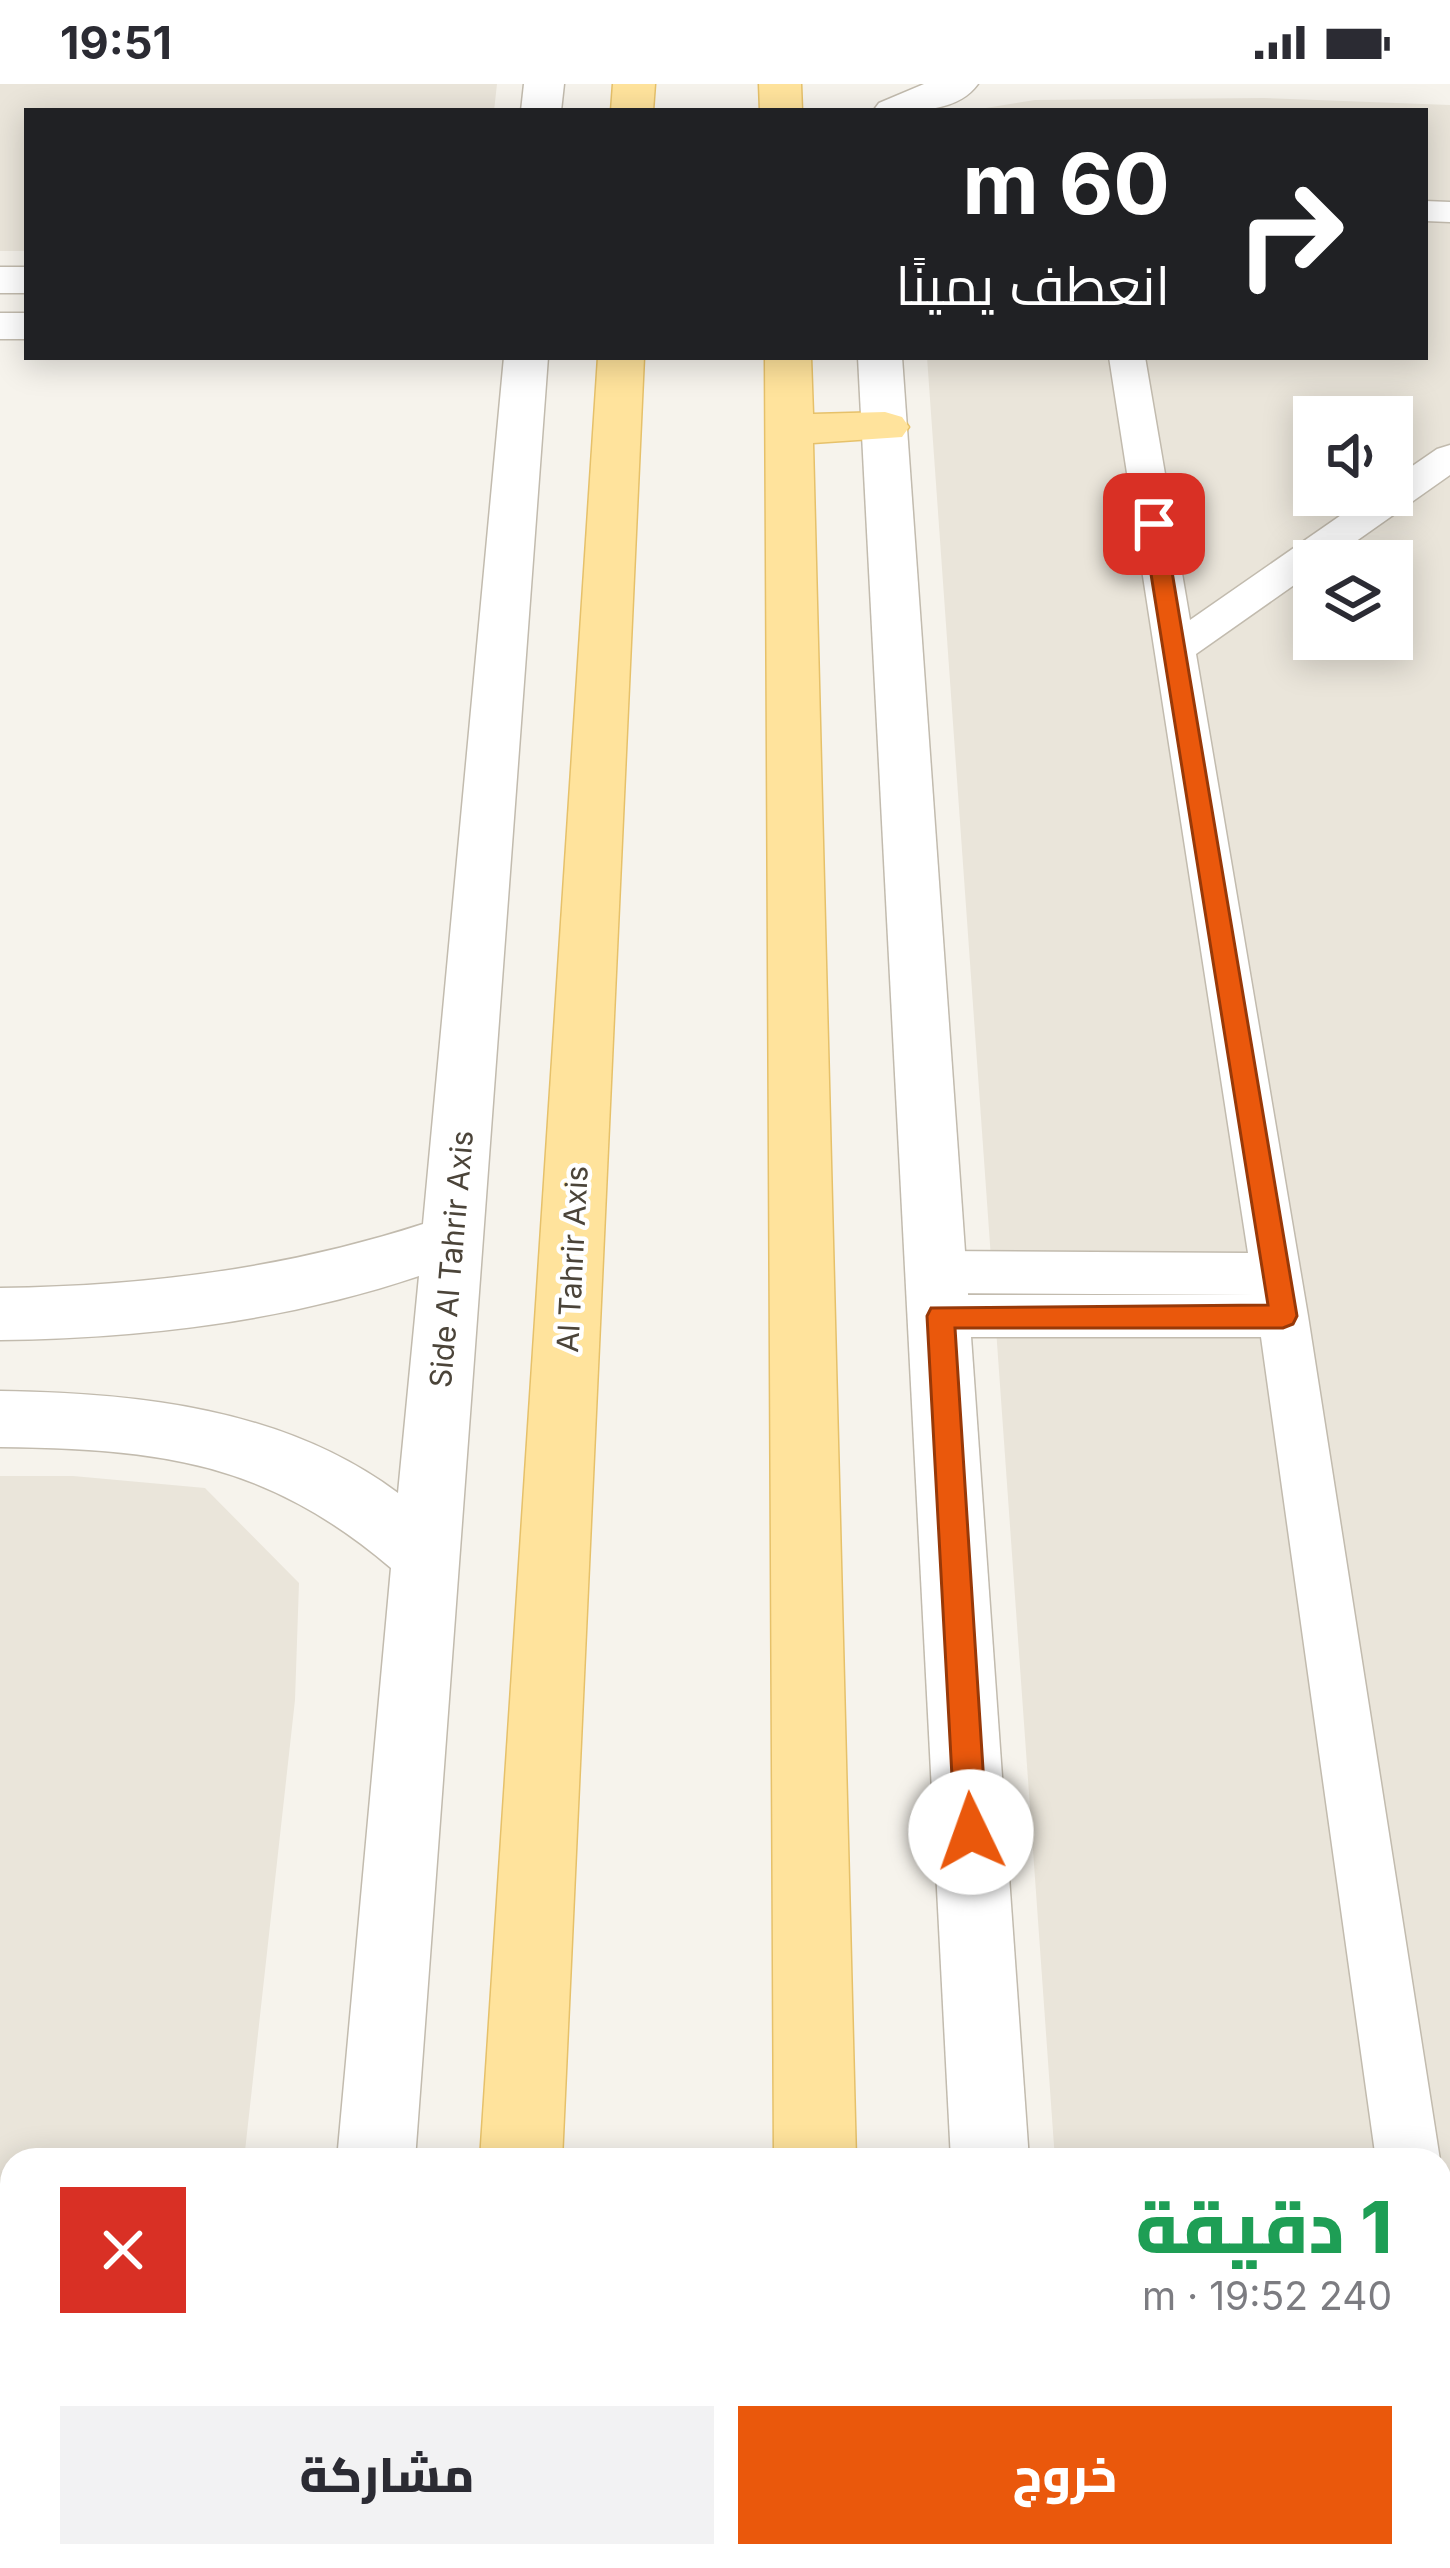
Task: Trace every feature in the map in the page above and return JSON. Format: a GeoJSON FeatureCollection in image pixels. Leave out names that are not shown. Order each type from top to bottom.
{"type":"FeatureCollection","features":[{"type":"Feature","properties":{"kind":"main road","name":"Al Tahrir Axis"},"geometry":{"type":"LineString","coordinates":[[522,2148],[621,360]]}},
{"type":"Feature","properties":{"kind":"main road"},"geometry":{"type":"LineString","coordinates":[[788,360],[815,2148]]}},
{"type":"Feature","properties":{"kind":"main road"},"geometry":{"type":"LineString","coordinates":[[790,429],[885,428]]}},
{"type":"Feature","properties":{"kind":"street"},"geometry":{"type":"LineString","coordinates":[[900,108],[958,84]]}},
{"type":"Feature","properties":{"kind":"street","name":"Side Al Tahrir Axis"},"geometry":{"type":"LineString","coordinates":[[377,2148],[454,1239],[519,360]]}},
{"type":"Feature","properties":{"kind":"street"},"geometry":{"type":"LineString","coordinates":[[880,360],[989,2148]]}},
{"type":"Feature","properties":{"kind":"street"},"geometry":{"type":"LineString","coordinates":[[1126,360],[1280,1295],[1406,2148]]}},
{"type":"Feature","properties":{"kind":"street"},"geometry":{"type":"LineString","coordinates":[[1174,650],[1450,457]]}},
{"type":"Feature","properties":{"kind":"street"},"geometry":{"type":"LineString","coordinates":[[0,1314],[92,1314],[254,1296],[368,1270],[454,1239]]}},
{"type":"Feature","properties":{"kind":"street"},"geometry":{"type":"LineString","coordinates":[[939,1294],[1280,1295]]}},
{"type":"Feature","properties":{"kind":"street"},"geometry":{"type":"LineString","coordinates":[[0,1419],[75,1419],[173,1429],[266,1454],[351,1496],[424,1554]]}},
{"type":"Feature","properties":{"kind":"shaded area"},"geometry":{"type":"Polygon","coordinates":[[[0,84],[497,84],[494,108],[24,108],[24,251],[0,251],[0,84]]]}},
{"type":"Feature","properties":{"kind":"shaded area"},"geometry":{"type":"Polygon","coordinates":[[[1264,98],[1450,105],[1450,2148],[1054,2148],[927,360],[1428,360],[1428,108],[986,108],[1035,100],[1264,98]]]}},
{"type":"Feature","properties":{"kind":"shaded area"},"geometry":{"type":"Polygon","coordinates":[[[0,1476],[73,1476],[205,1488],[299,1583],[295,1700],[245,2148],[0,2148],[0,1476]]]}},
{"type":"Feature","properties":{"kind":"route"},"geometry":{"type":"LineString","coordinates":[[971,1832],[941,1316],[1283,1316],[1154,524]]}}]}
